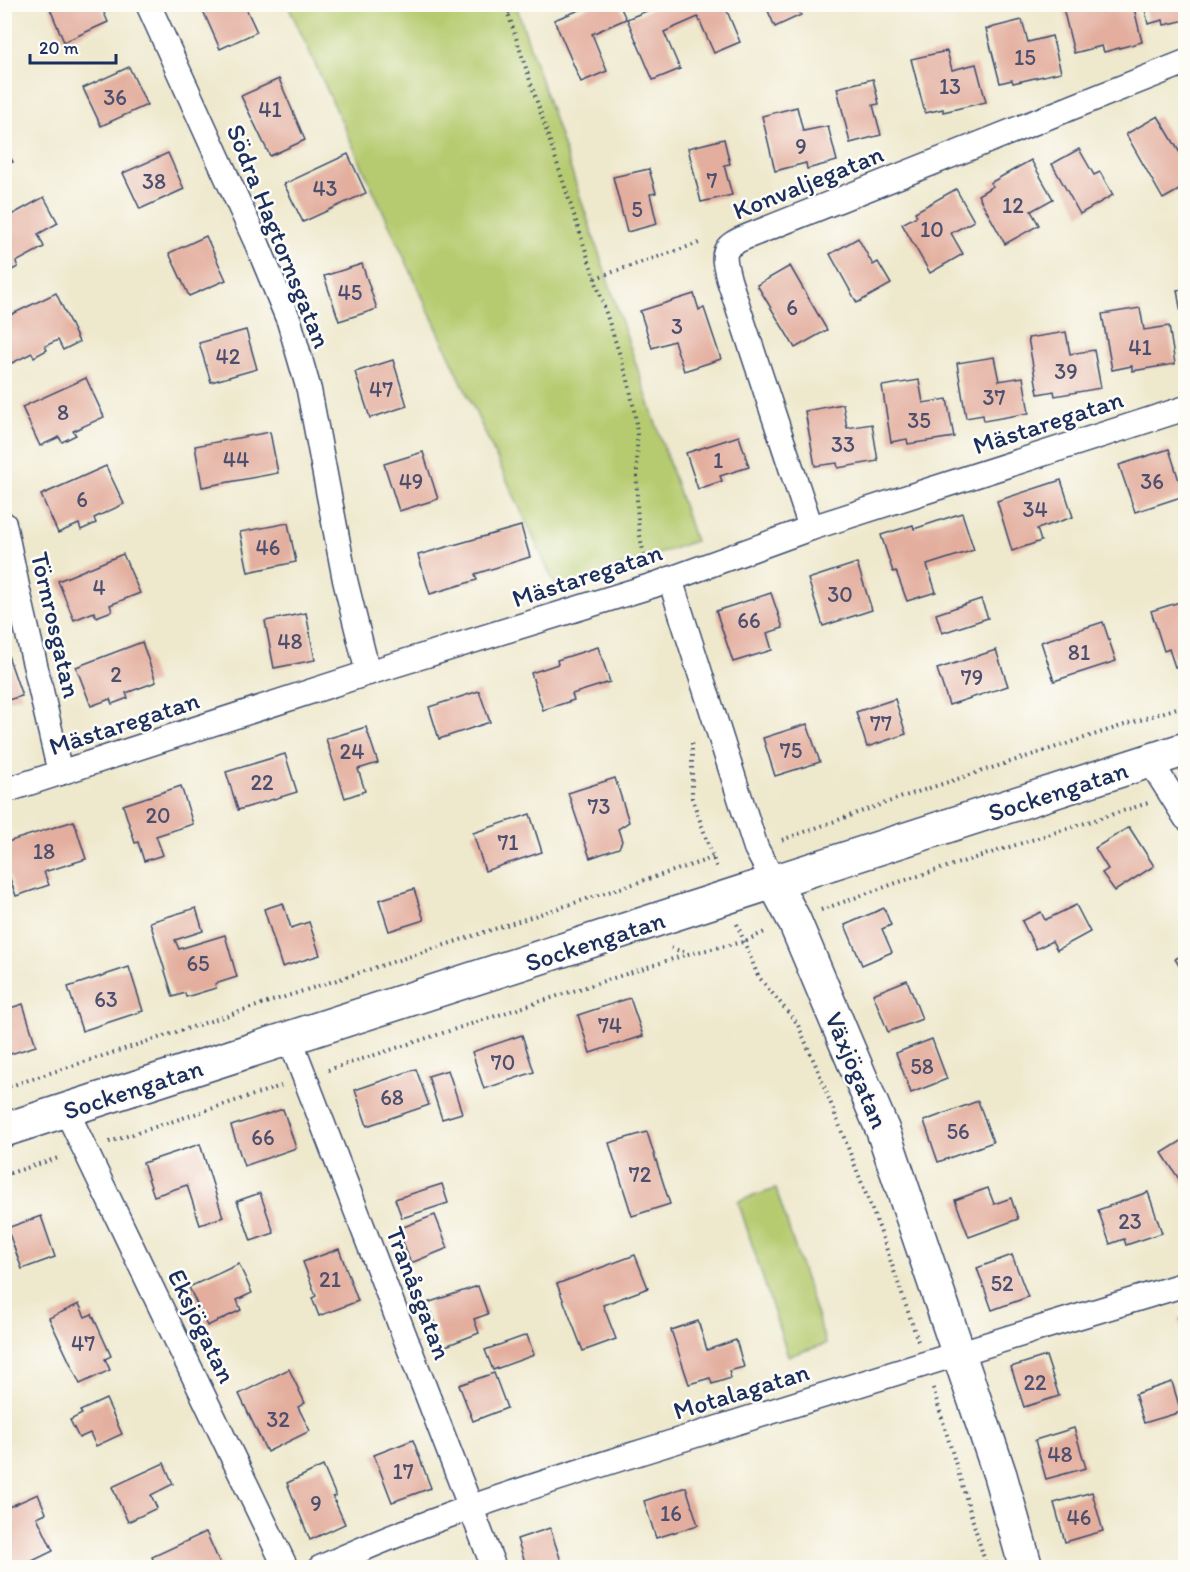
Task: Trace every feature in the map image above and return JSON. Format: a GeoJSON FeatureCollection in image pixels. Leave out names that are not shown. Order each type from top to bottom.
{"type":"FeatureCollection","features":[{"type":"Feature","properties":{"kind":"street","name":"Södra Hagtornsgatan"},"geometry":{"type":"LineString","coordinates":[[148,4],[258,246],[289,321],[309,390],[345,580],[368,674]]}},
{"type":"Feature","properties":{"kind":"street","name":"Konvaljegatan"},"geometry":{"type":"LineString","coordinates":[[811,528],[729,280],[723,257],[726,249],[731,243],[1185,62]]}},
{"type":"Feature","properties":{"kind":"street","name":"Mästaregatan"},"geometry":{"type":"LineString","coordinates":[[4,791],[662,582],[811,528],[1185,408]]}},
{"type":"Feature","properties":{"kind":"street","name":"Törnrosgatan"},"geometry":{"type":"LineString","coordinates":[[4,524],[11,594],[60,773]]}},
{"type":"Feature","properties":{"kind":"street","name":"Växjögatan"},"geometry":{"type":"LineString","coordinates":[[662,582],[756,848],[794,920],[883,1131],[1000,1475],[1026,1568]]}},
{"type":"Feature","properties":{"kind":"street","name":"Sockengatan"},"geometry":{"type":"LineString","coordinates":[[4,1130],[1185,749]]}},
{"type":"Feature","properties":{"kind":"street"},"geometry":{"type":"LineString","coordinates":[[1150,761],[1185,818]]}},
{"type":"Feature","properties":{"kind":"street","name":"Tranåsgatan"},"geometry":{"type":"LineString","coordinates":[[290,1039],[494,1568]]}},
{"type":"Feature","properties":{"kind":"street","name":"Eksjögatan"},"geometry":{"type":"LineString","coordinates":[[66,1110],[286,1568]]}},
{"type":"Feature","properties":{"kind":"street","name":"Motalagatan"},"geometry":{"type":"LineString","coordinates":[[320,1568],[377,1541],[471,1506],[959,1352],[1185,1284]]}},
{"type":"Feature","properties":{"kind":"path"},"geometry":{"type":"LineString","coordinates":[[505,4],[628,380],[637,438],[637,521],[642,547],[662,582]]}},
{"type":"Feature","properties":{"kind":"path"},"geometry":{"type":"LineString","coordinates":[[508,14],[527,4]]}},
{"type":"Feature","properties":{"kind":"path"},"geometry":{"type":"LineString","coordinates":[[595,278],[704,242],[726,249]]}},
{"type":"Feature","properties":{"kind":"path"},"geometry":{"type":"LineString","coordinates":[[780,840],[916,792],[1185,705]]}},
{"type":"Feature","properties":{"kind":"path"},"geometry":{"type":"LineString","coordinates":[[690,733],[693,745],[692,798],[713,858],[743,942],[758,976],[797,1023],[817,1068],[880,1230],[925,1363],[987,1568]]}},
{"type":"Feature","properties":{"kind":"path"},"geometry":{"type":"LineString","coordinates":[[892,884],[1171,795]]}},
{"type":"Feature","properties":{"kind":"path"},"geometry":{"type":"LineString","coordinates":[[4,1088],[713,858]]}},
{"type":"Feature","properties":{"kind":"path"},"geometry":{"type":"LineString","coordinates":[[4,1175],[687,954]]}},
{"type":"Feature","properties":{"kind":"green space"},"geometry":{"type":"Polygon","coordinates":[[[288,5],[516,5],[695,541],[557,589],[288,5]]]}},
{"type":"Feature","properties":{"kind":"green space"},"geometry":{"type":"Polygon","coordinates":[[[776,1189],[826,1344],[788,1356],[738,1201],[776,1189]]]}},
{"type":"Feature","properties":{"kind":"building"},"geometry":{"type":"Polygon","coordinates":[[[48,4],[100,4],[108,22],[64,42],[48,4]]]}},
{"type":"Feature","properties":{"kind":"building"},"geometry":{"type":"Polygon","coordinates":[[[200,4],[244,4],[257,32],[220,49],[200,4]]]}},
{"type":"Feature","properties":{"kind":"building"},"geometry":{"type":"Polygon","coordinates":[[[595,4],[619,4],[626,19],[592,34],[607,71],[581,82],[554,20],[595,4]]]}},
{"type":"Feature","properties":{"kind":"building"},"geometry":{"type":"Polygon","coordinates":[[[664,4],[724,4],[740,42],[714,53],[698,17],[664,32],[680,69],[653,80],[627,19],[664,4]]]}},
{"type":"Feature","properties":{"kind":"building"},"geometry":{"type":"Polygon","coordinates":[[[765,4],[796,4],[801,15],[775,27],[765,4]]]}},
{"type":"Feature","properties":{"kind":"building"},"geometry":{"type":"Polygon","coordinates":[[[1062,4],[1100,4],[1102,12],[1133,4],[1142,42],[1104,52],[1102,46],[1074,53],[1062,4]]]}},
{"type":"Feature","properties":{"kind":"building"},"geometry":{"type":"Polygon","coordinates":[[[1144,4],[1186,4],[1186,20],[1164,25],[1163,20],[1148,24],[1144,4]]]}},
{"type":"Feature","properties":{"kind":"building"},"geometry":{"type":"Polygon","coordinates":[[[1022,20],[1028,42],[1052,36],[1061,72],[1013,83],[1012,80],[1000,83],[986,29],[1022,20]]]}},
{"type":"Feature","properties":{"kind":"building"},"geometry":{"type":"Polygon","coordinates":[[[947,51],[952,70],[976,64],[986,102],[943,112],[943,109],[925,113],[911,59],[947,51]]]}},
{"type":"Feature","properties":{"kind":"building"},"geometry":{"type":"Polygon","coordinates":[[[129,67],[147,105],[101,126],[83,88],[129,67]]]}},
{"type":"Feature","properties":{"kind":"building"},"geometry":{"type":"Polygon","coordinates":[[[279,79],[305,140],[270,156],[241,96],[279,79]]]}},
{"type":"Feature","properties":{"kind":"building"},"geometry":{"type":"Polygon","coordinates":[[[873,79],[879,104],[873,105],[881,135],[850,143],[837,88],[873,79]]]}},
{"type":"Feature","properties":{"kind":"building"},"geometry":{"type":"Polygon","coordinates":[[[797,107],[803,131],[828,126],[837,161],[807,169],[806,163],[775,171],[762,116],[797,107]]]}},
{"type":"Feature","properties":{"kind":"building"},"geometry":{"type":"Polygon","coordinates":[[[1158,116],[1186,163],[1186,186],[1163,199],[1126,134],[1158,116]]]}},
{"type":"Feature","properties":{"kind":"building"},"geometry":{"type":"Polygon","coordinates":[[[724,139],[730,164],[724,165],[732,195],[701,202],[688,148],[724,139]]]}},
{"type":"Feature","properties":{"kind":"building"},"geometry":{"type":"Polygon","coordinates":[[[4,147],[13,162],[4,166],[4,147]]]}},
{"type":"Feature","properties":{"kind":"building"},"geometry":{"type":"Polygon","coordinates":[[[1079,149],[1094,175],[1100,172],[1113,195],[1080,214],[1052,164],[1079,149]]]}},
{"type":"Feature","properties":{"kind":"building"},"geometry":{"type":"Polygon","coordinates":[[[168,153],[184,189],[140,209],[123,173],[168,153]]]}},
{"type":"Feature","properties":{"kind":"building"},"geometry":{"type":"Polygon","coordinates":[[[348,154],[366,193],[303,222],[284,184],[348,154]]]}},
{"type":"Feature","properties":{"kind":"building"},"geometry":{"type":"Polygon","coordinates":[[[1031,160],[1053,199],[1031,211],[1039,225],[1005,244],[978,195],[993,186],[990,183],[1031,160]]]}},
{"type":"Feature","properties":{"kind":"building"},"geometry":{"type":"Polygon","coordinates":[[[649,169],[656,193],[650,194],[657,224],[627,232],[613,177],[649,169]]]}},
{"type":"Feature","properties":{"kind":"building"},"geometry":{"type":"Polygon","coordinates":[[[956,189],[974,221],[951,233],[963,254],[930,273],[902,224],[917,216],[915,212],[956,189]]]}},
{"type":"Feature","properties":{"kind":"building"},"geometry":{"type":"Polygon","coordinates":[[[44,197],[58,223],[38,234],[44,247],[16,262],[18,267],[4,274],[4,219],[44,197]]]}},
{"type":"Feature","properties":{"kind":"building"},"geometry":{"type":"Polygon","coordinates":[[[206,236],[226,280],[189,296],[169,253],[206,236]]]}},
{"type":"Feature","properties":{"kind":"building"},"geometry":{"type":"Polygon","coordinates":[[[858,238],[873,265],[878,262],[891,284],[857,303],[830,254],[858,238]]]}},
{"type":"Feature","properties":{"kind":"building"},"geometry":{"type":"Polygon","coordinates":[[[362,264],[377,309],[339,321],[324,276],[362,264]]]}},
{"type":"Feature","properties":{"kind":"building"},"geometry":{"type":"Polygon","coordinates":[[[790,266],[827,330],[795,348],[757,285],[790,266]]]}},
{"type":"Feature","properties":{"kind":"building"},"geometry":{"type":"Polygon","coordinates":[[[1186,289],[1186,330],[1184,331],[1177,290],[1186,289]]]}},
{"type":"Feature","properties":{"kind":"building"},"geometry":{"type":"Polygon","coordinates":[[[56,293],[79,342],[63,350],[58,340],[45,346],[47,350],[34,357],[32,353],[12,363],[4,348],[4,318],[56,293]]]}},
{"type":"Feature","properties":{"kind":"building"},"geometry":{"type":"Polygon","coordinates":[[[694,294],[699,310],[704,308],[721,359],[684,371],[674,341],[652,348],[640,311],[694,294]]]}},
{"type":"Feature","properties":{"kind":"building"},"geometry":{"type":"Polygon","coordinates":[[[1140,308],[1144,330],[1169,326],[1175,364],[1132,371],[1132,366],[1112,370],[1102,314],[1140,308]]]}},
{"type":"Feature","properties":{"kind":"building"},"geometry":{"type":"Polygon","coordinates":[[[246,330],[257,369],[211,382],[199,343],[246,330]]]}},
{"type":"Feature","properties":{"kind":"building"},"geometry":{"type":"Polygon","coordinates":[[[1066,332],[1070,354],[1094,350],[1101,388],[1055,396],[1054,391],[1038,394],[1028,338],[1066,332]]]}},
{"type":"Feature","properties":{"kind":"building"},"geometry":{"type":"Polygon","coordinates":[[[994,357],[999,381],[1023,377],[1029,413],[984,421],[983,415],[966,418],[957,363],[994,357]]]}},
{"type":"Feature","properties":{"kind":"building"},"geometry":{"type":"Polygon","coordinates":[[[393,360],[407,406],[370,418],[355,372],[393,360]]]}},
{"type":"Feature","properties":{"kind":"building"},"geometry":{"type":"Polygon","coordinates":[[[86,378],[104,417],[73,431],[76,435],[62,442],[59,437],[40,446],[22,407],[86,378]]]}},
{"type":"Feature","properties":{"kind":"building"},"geometry":{"type":"Polygon","coordinates":[[[919,380],[923,403],[947,399],[954,437],[908,444],[907,439],[891,442],[882,386],[919,380]]]}},
{"type":"Feature","properties":{"kind":"building"},"geometry":{"type":"Polygon","coordinates":[[[843,404],[847,428],[872,424],[878,461],[838,468],[837,463],[815,466],[805,411],[843,404]]]}},
{"type":"Feature","properties":{"kind":"building"},"geometry":{"type":"Polygon","coordinates":[[[270,432],[278,473],[202,487],[195,446],[270,432]]]}},
{"type":"Feature","properties":{"kind":"building"},"geometry":{"type":"Polygon","coordinates":[[[739,436],[749,467],[720,476],[722,481],[698,489],[686,453],[739,436]]]}},
{"type":"Feature","properties":{"kind":"building"},"geometry":{"type":"Polygon","coordinates":[[[1169,449],[1184,496],[1135,512],[1119,465],[1169,449]]]}},
{"type":"Feature","properties":{"kind":"building"},"geometry":{"type":"Polygon","coordinates":[[[423,452],[438,499],[399,511],[384,464],[423,452]]]}},
{"type":"Feature","properties":{"kind":"building"},"geometry":{"type":"Polygon","coordinates":[[[106,466],[124,504],[94,518],[96,523],[81,530],[79,524],[58,533],[41,495],[106,466]]]}},
{"type":"Feature","properties":{"kind":"building"},"geometry":{"type":"Polygon","coordinates":[[[1061,480],[1073,517],[1037,529],[1041,541],[1012,551],[997,501],[1061,480]]]}},
{"type":"Feature","properties":{"kind":"building"},"geometry":{"type":"Polygon","coordinates":[[[962,513],[974,550],[927,565],[936,592],[907,601],[896,571],[893,572],[881,535],[913,525],[914,529],[962,513]]]}},
{"type":"Feature","properties":{"kind":"building"},"geometry":{"type":"Polygon","coordinates":[[[288,523],[296,562],[248,572],[240,532],[288,523]]]}},
{"type":"Feature","properties":{"kind":"building"},"geometry":{"type":"Polygon","coordinates":[[[521,526],[530,557],[475,574],[477,580],[430,594],[418,555],[521,526]]]}},
{"type":"Feature","properties":{"kind":"building"},"geometry":{"type":"Polygon","coordinates":[[[123,554],[140,593],[110,605],[112,611],[96,617],[94,612],[74,620],[58,581],[123,554]]]}},
{"type":"Feature","properties":{"kind":"building"},"geometry":{"type":"Polygon","coordinates":[[[857,563],[872,610],[823,626],[808,579],[857,563]]]}},
{"type":"Feature","properties":{"kind":"building"},"geometry":{"type":"Polygon","coordinates":[[[771,593],[783,628],[767,633],[772,650],[733,662],[716,611],[771,593]]]}},
{"type":"Feature","properties":{"kind":"building"},"geometry":{"type":"Polygon","coordinates":[[[981,599],[988,618],[942,633],[936,614],[981,599]]]}},
{"type":"Feature","properties":{"kind":"building"},"geometry":{"type":"Polygon","coordinates":[[[1186,600],[1186,664],[1175,667],[1169,649],[1164,651],[1151,611],[1186,600]]]}},
{"type":"Feature","properties":{"kind":"building"},"geometry":{"type":"Polygon","coordinates":[[[306,613],[315,660],[274,668],[265,621],[306,613]]]}},
{"type":"Feature","properties":{"kind":"building"},"geometry":{"type":"Polygon","coordinates":[[[1103,622],[1116,661],[1054,681],[1041,642],[1103,622]]]}},
{"type":"Feature","properties":{"kind":"building"},"geometry":{"type":"Polygon","coordinates":[[[142,642],[156,682],[126,693],[128,698],[112,704],[110,699],[91,706],[76,667],[142,642]]]}},
{"type":"Feature","properties":{"kind":"building"},"geometry":{"type":"Polygon","coordinates":[[[4,644],[22,696],[4,701],[4,644]]]}},
{"type":"Feature","properties":{"kind":"building"},"geometry":{"type":"Polygon","coordinates":[[[598,647],[610,682],[572,694],[574,700],[543,710],[531,673],[558,664],[557,660],[598,647]]]}},
{"type":"Feature","properties":{"kind":"building"},"geometry":{"type":"Polygon","coordinates":[[[996,650],[1008,686],[949,705],[937,669],[996,650]]]}},
{"type":"Feature","properties":{"kind":"building"},"geometry":{"type":"Polygon","coordinates":[[[479,691],[490,722],[439,739],[429,707],[479,691]]]}},
{"type":"Feature","properties":{"kind":"building"},"geometry":{"type":"Polygon","coordinates":[[[895,699],[906,734],[867,747],[856,712],[895,699]]]}},
{"type":"Feature","properties":{"kind":"building"},"geometry":{"type":"Polygon","coordinates":[[[807,724],[820,762],[775,776],[763,738],[807,724]]]}},
{"type":"Feature","properties":{"kind":"building"},"geometry":{"type":"Polygon","coordinates":[[[366,727],[378,763],[358,769],[365,791],[345,798],[326,739],[366,727]]]}},
{"type":"Feature","properties":{"kind":"building"},"geometry":{"type":"Polygon","coordinates":[[[285,754],[297,792],[238,810],[226,772],[285,754]]]}},
{"type":"Feature","properties":{"kind":"building"},"geometry":{"type":"Polygon","coordinates":[[[615,778],[629,822],[618,829],[622,841],[619,848],[590,858],[568,793],[615,778]]]}},
{"type":"Feature","properties":{"kind":"building"},"geometry":{"type":"Polygon","coordinates":[[[181,786],[193,824],[156,836],[163,855],[144,861],[138,842],[135,843],[123,805],[181,786]]]}},
{"type":"Feature","properties":{"kind":"building"},"geometry":{"type":"Polygon","coordinates":[[[530,814],[542,852],[485,871],[473,833],[530,814]]]}},
{"type":"Feature","properties":{"kind":"building"},"geometry":{"type":"Polygon","coordinates":[[[74,821],[86,859],[44,872],[49,885],[16,896],[4,861],[4,843],[74,821]]]}},
{"type":"Feature","properties":{"kind":"building"},"geometry":{"type":"Polygon","coordinates":[[[1129,827],[1154,866],[1115,891],[1102,873],[1108,869],[1095,848],[1129,827]]]}},
{"type":"Feature","properties":{"kind":"building"},"geometry":{"type":"Polygon","coordinates":[[[414,889],[424,920],[389,931],[379,900],[414,889]]]}},
{"type":"Feature","properties":{"kind":"building"},"geometry":{"type":"Polygon","coordinates":[[[283,903],[291,928],[309,922],[320,955],[282,967],[264,909],[283,903]]]}},
{"type":"Feature","properties":{"kind":"building"},"geometry":{"type":"Polygon","coordinates":[[[1076,905],[1090,932],[1057,950],[1052,941],[1036,949],[1022,921],[1041,912],[1045,920],[1076,905]]]}},
{"type":"Feature","properties":{"kind":"building"},"geometry":{"type":"Polygon","coordinates":[[[196,908],[203,931],[175,940],[179,949],[225,935],[237,977],[215,984],[216,988],[186,997],[185,993],[173,997],[150,922],[196,908]]]}},
{"type":"Feature","properties":{"kind":"building"},"geometry":{"type":"Polygon","coordinates":[[[884,908],[891,925],[882,929],[892,952],[862,965],[845,925],[884,908]]]}},
{"type":"Feature","properties":{"kind":"building"},"geometry":{"type":"Polygon","coordinates":[[[1186,953],[1186,977],[1175,959],[1186,953]]]}},
{"type":"Feature","properties":{"kind":"building"},"geometry":{"type":"Polygon","coordinates":[[[129,967],[143,1011],[82,1031],[68,987],[129,967]]]}},
{"type":"Feature","properties":{"kind":"building"},"geometry":{"type":"Polygon","coordinates":[[[907,980],[922,1019],[888,1032],[873,994],[907,980]]]}},
{"type":"Feature","properties":{"kind":"building"},"geometry":{"type":"Polygon","coordinates":[[[630,998],[643,1036],[590,1053],[578,1015],[630,998]]]}},
{"type":"Feature","properties":{"kind":"building"},"geometry":{"type":"Polygon","coordinates":[[[23,1004],[36,1046],[4,1056],[4,1010],[23,1004]]]}},
{"type":"Feature","properties":{"kind":"building"},"geometry":{"type":"Polygon","coordinates":[[[522,1035],[534,1072],[484,1089],[472,1052],[522,1035]]]}},
{"type":"Feature","properties":{"kind":"building"},"geometry":{"type":"Polygon","coordinates":[[[932,1039],[947,1079],[911,1093],[896,1053],[932,1039]]]}},
{"type":"Feature","properties":{"kind":"building"},"geometry":{"type":"Polygon","coordinates":[[[416,1069],[429,1105],[367,1126],[355,1090],[416,1069]]]}},
{"type":"Feature","properties":{"kind":"building"},"geometry":{"type":"Polygon","coordinates":[[[448,1070],[462,1113],[442,1119],[428,1076],[448,1070]]]}},
{"type":"Feature","properties":{"kind":"building"},"geometry":{"type":"Polygon","coordinates":[[[978,1101],[993,1142],[938,1162],[924,1121],[978,1101]]]}},
{"type":"Feature","properties":{"kind":"building"},"geometry":{"type":"Polygon","coordinates":[[[283,1109],[296,1148],[244,1166],[231,1126],[283,1109]]]}},
{"type":"Feature","properties":{"kind":"building"},"geometry":{"type":"Polygon","coordinates":[[[647,1132],[670,1204],[632,1216],[609,1143],[647,1132]]]}},
{"type":"Feature","properties":{"kind":"building"},"geometry":{"type":"Polygon","coordinates":[[[1186,1138],[1186,1190],[1162,1153],[1186,1138]]]}},
{"type":"Feature","properties":{"kind":"building"},"geometry":{"type":"Polygon","coordinates":[[[200,1144],[223,1217],[200,1225],[187,1185],[154,1196],[143,1163],[200,1144]]]}},
{"type":"Feature","properties":{"kind":"building"},"geometry":{"type":"Polygon","coordinates":[[[442,1184],[448,1203],[402,1218],[395,1199],[442,1184]]]}},
{"type":"Feature","properties":{"kind":"building"},"geometry":{"type":"Polygon","coordinates":[[[988,1188],[994,1204],[1011,1198],[1018,1219],[969,1237],[955,1200],[988,1188]]]}},
{"type":"Feature","properties":{"kind":"building"},"geometry":{"type":"Polygon","coordinates":[[[1148,1192],[1162,1233],[1126,1245],[1124,1239],[1110,1244],[1098,1210],[1148,1192]]]}},
{"type":"Feature","properties":{"kind":"building"},"geometry":{"type":"Polygon","coordinates":[[[260,1193],[274,1233],[251,1241],[237,1201],[260,1193]]]}},
{"type":"Feature","properties":{"kind":"building"},"geometry":{"type":"Polygon","coordinates":[[[435,1215],[448,1248],[411,1263],[398,1229],[435,1215]]]}},
{"type":"Feature","properties":{"kind":"building"},"geometry":{"type":"Polygon","coordinates":[[[41,1216],[55,1257],[22,1269],[7,1228],[41,1216]]]}},
{"type":"Feature","properties":{"kind":"building"},"geometry":{"type":"Polygon","coordinates":[[[339,1249],[358,1301],[319,1316],[312,1298],[316,1296],[303,1262],[339,1249]]]}},
{"type":"Feature","properties":{"kind":"building"},"geometry":{"type":"Polygon","coordinates":[[[635,1255],[648,1288],[603,1305],[616,1339],[583,1351],[557,1284],[635,1255]]]}},
{"type":"Feature","properties":{"kind":"building"},"geometry":{"type":"Polygon","coordinates":[[[1012,1255],[1028,1297],[992,1310],[977,1268],[1012,1255]]]}},
{"type":"Feature","properties":{"kind":"building"},"geometry":{"type":"Polygon","coordinates":[[[239,1264],[252,1293],[237,1300],[241,1310],[207,1326],[189,1287],[239,1264]]]}},
{"type":"Feature","properties":{"kind":"building"},"geometry":{"type":"Polygon","coordinates":[[[478,1286],[488,1314],[474,1319],[479,1333],[443,1347],[427,1303],[478,1286]]]}},
{"type":"Feature","properties":{"kind":"building"},"geometry":{"type":"Polygon","coordinates":[[[79,1304],[85,1317],[92,1314],[111,1356],[105,1359],[110,1370],[80,1384],[49,1318],[79,1304]]]}},
{"type":"Feature","properties":{"kind":"building"},"geometry":{"type":"Polygon","coordinates":[[[1186,1316],[1186,1340],[1185,1340],[1178,1318],[1186,1316]]]}},
{"type":"Feature","properties":{"kind":"building"},"geometry":{"type":"Polygon","coordinates":[[[698,1321],[707,1350],[736,1340],[744,1367],[729,1371],[731,1378],[712,1384],[710,1378],[689,1384],[671,1330],[698,1321]]]}},
{"type":"Feature","properties":{"kind":"building"},"geometry":{"type":"Polygon","coordinates":[[[527,1335],[534,1355],[493,1370],[485,1350],[527,1335]]]}},
{"type":"Feature","properties":{"kind":"building"},"geometry":{"type":"Polygon","coordinates":[[[1046,1356],[1059,1396],[1024,1407],[1011,1367],[1046,1356]]]}},
{"type":"Feature","properties":{"kind":"building"},"geometry":{"type":"Polygon","coordinates":[[[289,1369],[305,1403],[298,1407],[310,1431],[267,1452],[239,1394],[289,1369]]]}},
{"type":"Feature","properties":{"kind":"building"},"geometry":{"type":"Polygon","coordinates":[[[494,1373],[507,1408],[473,1421],[459,1385],[494,1373]]]}},
{"type":"Feature","properties":{"kind":"building"},"geometry":{"type":"Polygon","coordinates":[[[1172,1382],[1181,1412],[1144,1423],[1135,1394],[1172,1382]]]}},
{"type":"Feature","properties":{"kind":"building"},"geometry":{"type":"Polygon","coordinates":[[[106,1399],[122,1434],[96,1446],[90,1433],[79,1438],[70,1420],[82,1414],[80,1411],[106,1399]]]}},
{"type":"Feature","properties":{"kind":"building"},"geometry":{"type":"Polygon","coordinates":[[[1074,1428],[1086,1468],[1046,1479],[1035,1440],[1074,1428]]]}},
{"type":"Feature","properties":{"kind":"building"},"geometry":{"type":"Polygon","coordinates":[[[413,1440],[431,1488],[392,1502],[374,1455],[413,1440]]]}},
{"type":"Feature","properties":{"kind":"building"},"geometry":{"type":"Polygon","coordinates":[[[164,1463],[173,1484],[151,1495],[157,1508],[128,1522],[112,1487],[164,1463]]]}},
{"type":"Feature","properties":{"kind":"building"},"geometry":{"type":"Polygon","coordinates":[[[323,1466],[345,1524],[310,1540],[287,1483],[323,1466]]]}},
{"type":"Feature","properties":{"kind":"building"},"geometry":{"type":"Polygon","coordinates":[[[686,1487],[698,1525],[656,1538],[644,1501],[686,1487]]]}},
{"type":"Feature","properties":{"kind":"building"},"geometry":{"type":"Polygon","coordinates":[[[1092,1492],[1103,1531],[1065,1542],[1054,1503],[1092,1492]]]}},
{"type":"Feature","properties":{"kind":"building"},"geometry":{"type":"Polygon","coordinates":[[[38,1494],[46,1513],[37,1517],[53,1551],[18,1568],[11,1568],[4,1554],[4,1509],[38,1494]]]}},
{"type":"Feature","properties":{"kind":"building"},"geometry":{"type":"Polygon","coordinates":[[[550,1528],[561,1561],[543,1568],[527,1568],[517,1539],[550,1528]]]}},
{"type":"Feature","properties":{"kind":"building"},"geometry":{"type":"Polygon","coordinates":[[[206,1532],[222,1568],[157,1568],[152,1557],[206,1532]]]}}]}
